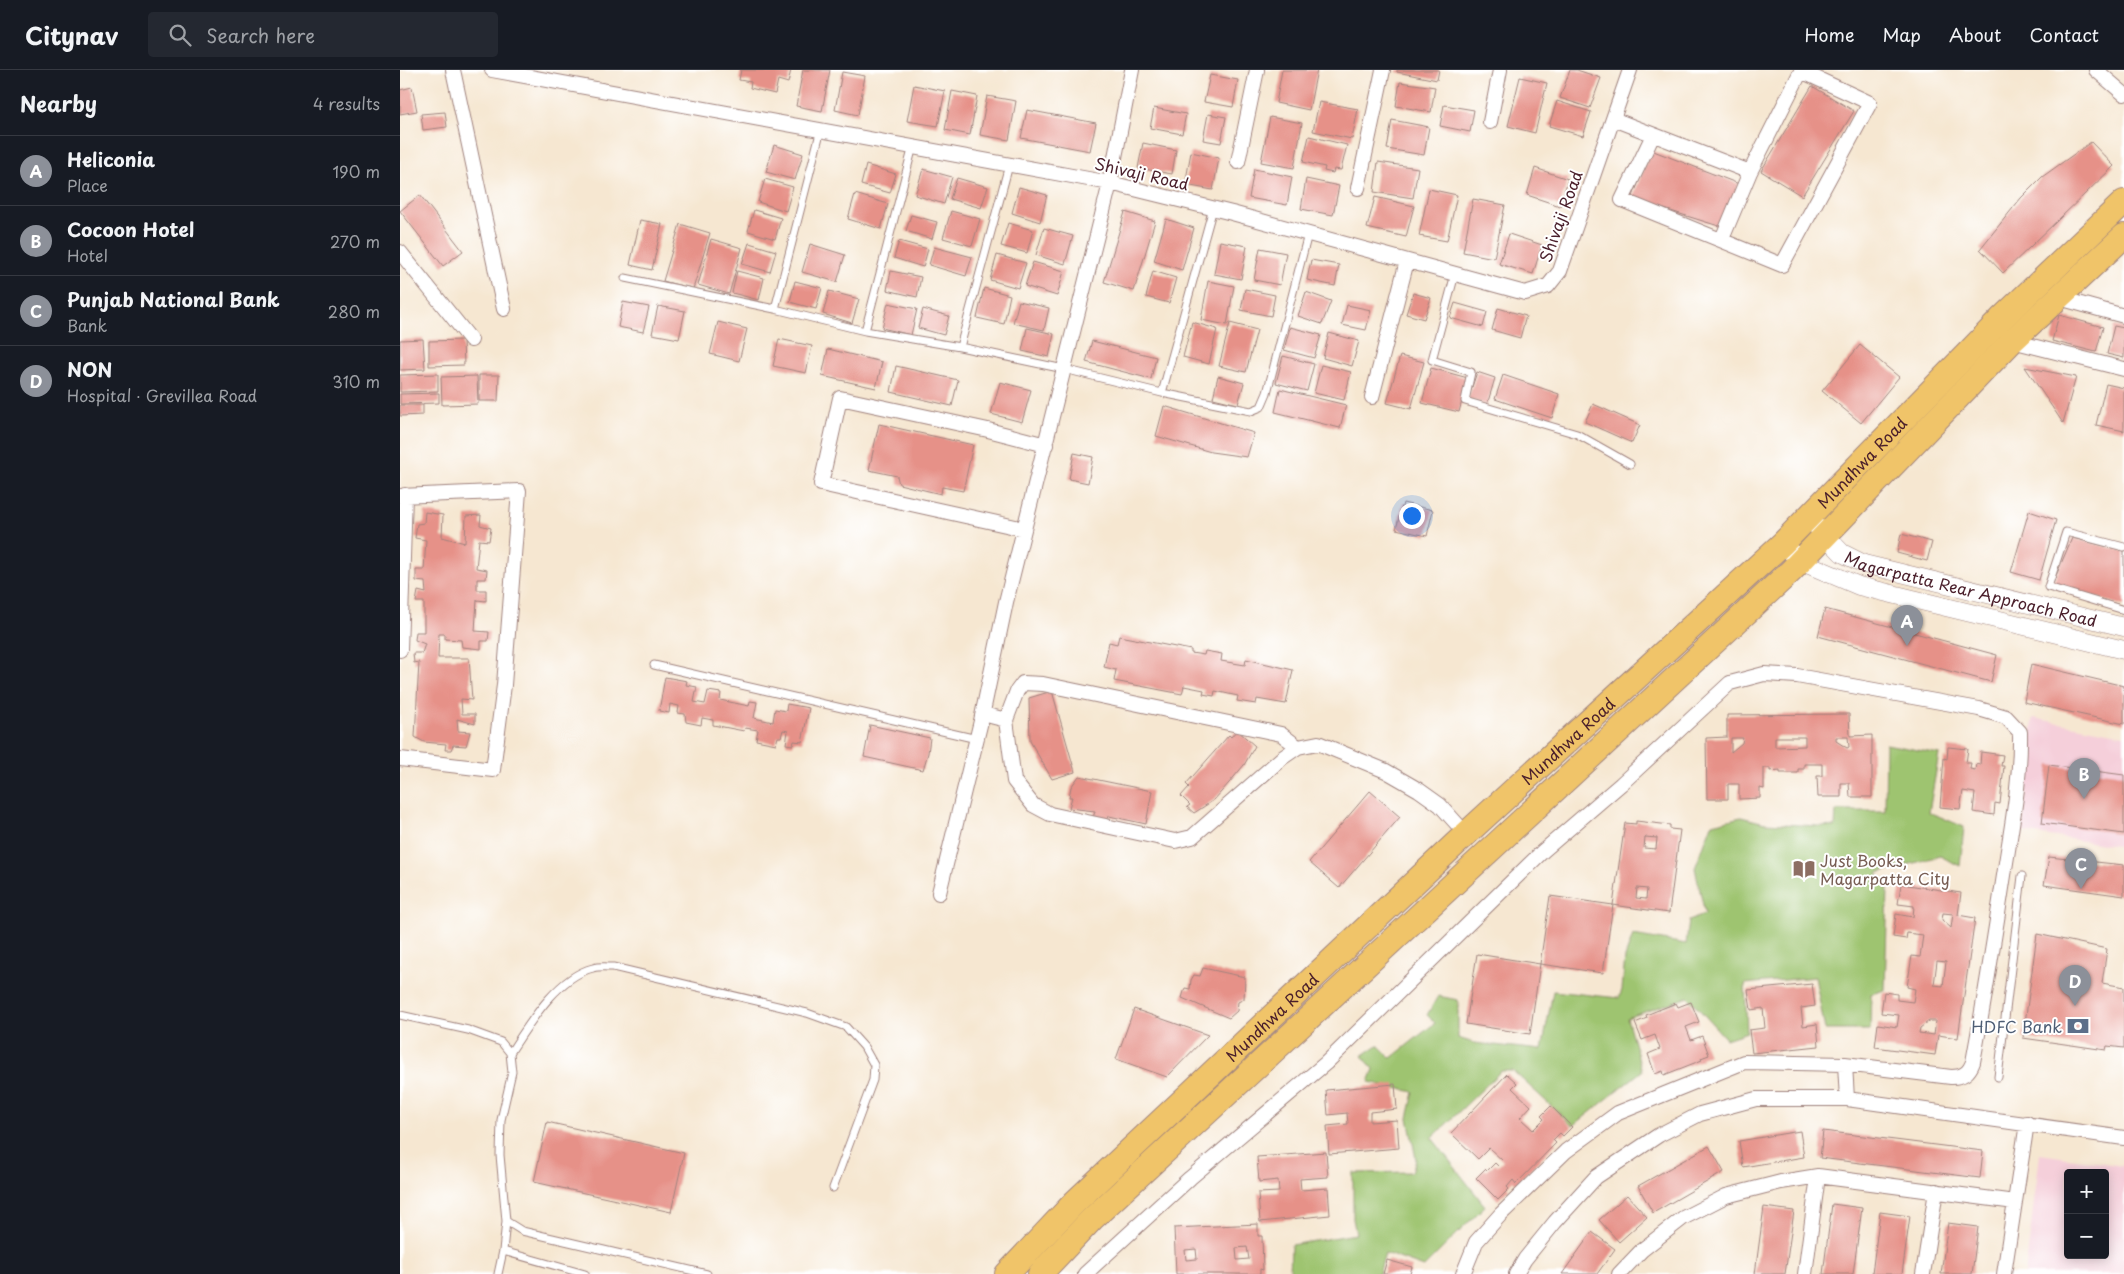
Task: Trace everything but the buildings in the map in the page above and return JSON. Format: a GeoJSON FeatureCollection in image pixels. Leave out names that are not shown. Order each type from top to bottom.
{"type":"FeatureCollection","features":[{"type":"Feature","properties":{"kind":"highway","name":"Mundhwa Road"},"geometry":{"type":"LineString","coordinates":[[1007,1274],[1075,1202],[1466,834],[1783,543],[1994,325],[2124,202]]}},
{"type":"Feature","properties":{"kind":"highway","name":"Mundhwa Road"},"geometry":{"type":"LineString","coordinates":[[1040,1274],[1092,1219],[1800,561],[2012,341],[2124,236]]}},
{"type":"Feature","properties":{"kind":"highway"},"geometry":{"type":"LineString","coordinates":[[1324,968],[1342,987]]}},
{"type":"Feature","properties":{"kind":"street"},"geometry":{"type":"LineString","coordinates":[[453,70],[504,309]]}},
{"type":"Feature","properties":{"kind":"street","name":"Shivaji Road"},"geometry":{"type":"LineString","coordinates":[[492,70],[1110,183],[1213,208],[1525,293],[1548,286],[1560,271],[1630,70]]}},
{"type":"Feature","properties":{"kind":"street"},"geometry":{"type":"LineString","coordinates":[[939,892],[977,740],[1006,602],[1110,183],[1132,70]]}},
{"type":"Feature","properties":{"kind":"street"},"geometry":{"type":"LineString","coordinates":[[1238,162],[1257,70]]}},
{"type":"Feature","properties":{"kind":"street"},"geometry":{"type":"LineString","coordinates":[[1358,188],[1383,70]]}},
{"type":"Feature","properties":{"kind":"street"},"geometry":{"type":"LineString","coordinates":[[1490,122],[1500,70]]}},
{"type":"Feature","properties":{"kind":"street"},"geometry":{"type":"LineString","coordinates":[[2096,70],[2124,94]]}},
{"type":"Feature","properties":{"kind":"street"},"geometry":{"type":"LineString","coordinates":[[1653,135],[1622,200],[1722,239],[1782,265],[1870,103],[1800,71],[1750,172],[1722,239]]}},
{"type":"Feature","properties":{"kind":"street"},"geometry":{"type":"LineString","coordinates":[[1613,119],[1750,172]]}},
{"type":"Feature","properties":{"kind":"street"},"geometry":{"type":"LineString","coordinates":[[400,252],[471,340]]}},
{"type":"Feature","properties":{"kind":"street"},"geometry":{"type":"LineString","coordinates":[[1372,397],[1407,261]]}},
{"type":"Feature","properties":{"kind":"street"},"geometry":{"type":"LineString","coordinates":[[2059,298],[2124,316]]}},
{"type":"Feature","properties":{"kind":"street"},"geometry":{"type":"LineString","coordinates":[[2012,341],[2124,369]]}},
{"type":"Feature","properties":{"kind":"street"},"geometry":{"type":"LineString","coordinates":[[1024,529],[821,484],[840,398],[988,430],[1046,445]]}},
{"type":"Feature","properties":{"kind":"street"},"geometry":{"type":"LineString","coordinates":[[400,652],[403,496],[519,491],[504,685],[493,770],[400,759]]}},
{"type":"Feature","properties":{"kind":"street","name":"Magarpatta Rear Approach Road"},"geometry":{"type":"LineString","coordinates":[[1809,518],[1842,553],[1864,564],[2124,627]]}},
{"type":"Feature","properties":{"kind":"street"},"geometry":{"type":"LineString","coordinates":[[1783,543],[1800,561]]}},
{"type":"Feature","properties":{"kind":"street","name":"Magarpatta Rear Approach Road"},"geometry":{"type":"LineString","coordinates":[[1800,561],[1859,586],[2124,650]]}},
{"type":"Feature","properties":{"kind":"street"},"geometry":{"type":"LineString","coordinates":[[1084,1274],[1190,1178],[1326,1063],[1543,851],[1621,784],[1730,683],[1764,674],[1797,676],[1979,710],[2006,717],[2020,732],[2020,753],[2010,839],[1990,966],[1970,1070],[1962,1077],[1951,1077],[1845,1064],[1744,1062],[1618,1113],[1566,1151],[1501,1214],[1476,1242],[1463,1274]]}},
{"type":"Feature","properties":{"kind":"street"},"geometry":{"type":"LineString","coordinates":[[1298,747],[1281,734],[1043,684],[1024,683],[1017,690],[1006,720],[1014,781],[1033,805],[1050,814],[1175,841],[1192,837],[1282,758],[1298,747],[1318,744],[1386,771],[1419,790],[1440,805],[1466,834]]}},
{"type":"Feature","properties":{"kind":"street"},"geometry":{"type":"LineString","coordinates":[[983,714],[1006,720]]}},
{"type":"Feature","properties":{"kind":"street"},"geometry":{"type":"LineString","coordinates":[[1845,1064],[1847,1099]]}},
{"type":"Feature","properties":{"kind":"street"},"geometry":{"type":"LineString","coordinates":[[1516,1274],[1525,1258],[1596,1177],[1659,1136],[1700,1114],[1756,1099],[1847,1099],[2124,1138]]}},
{"type":"Feature","properties":{"kind":"street"},"geometry":{"type":"LineString","coordinates":[[2004,1274],[2027,1123]]}},
{"type":"Feature","properties":{"kind":"street"},"geometry":{"type":"LineString","coordinates":[[1619,1274],[1642,1250],[1683,1218],[1726,1196],[1780,1182],[1818,1176],[2015,1202]]}},
{"type":"Feature","properties":{"kind":"street"},"geometry":{"type":"LineString","coordinates":[[1805,1274],[1818,1176]]}},
{"type":"Feature","properties":{"kind":"street"},"geometry":{"type":"LineString","coordinates":[[1923,1274],[1936,1191]]}},
{"type":"Feature","properties":{"kind":"lane"},"geometry":{"type":"LineString","coordinates":[[775,310],[821,129]]}},
{"type":"Feature","properties":{"kind":"lane"},"geometry":{"type":"LineString","coordinates":[[865,331],[913,146]]}},
{"type":"Feature","properties":{"kind":"lane"},"geometry":{"type":"LineString","coordinates":[[960,347],[1009,165]]}},
{"type":"Feature","properties":{"kind":"lane"},"geometry":{"type":"LineString","coordinates":[[1162,393],[1213,208]]}},
{"type":"Feature","properties":{"kind":"lane"},"geometry":{"type":"LineString","coordinates":[[625,278],[865,331],[960,347],[1064,369],[1162,393],[1251,411],[1261,407],[1267,393],[1308,234]]}},
{"type":"Feature","properties":{"kind":"lane"},"geometry":{"type":"LineString","coordinates":[[1455,274],[1432,360],[1471,372],[1465,401],[1577,434],[1630,464]]}},
{"type":"Feature","properties":{"kind":"lane"},"geometry":{"type":"LineString","coordinates":[[2124,548],[2066,532],[2048,587],[2124,610]]}},
{"type":"Feature","properties":{"kind":"lane"},"geometry":{"type":"LineString","coordinates":[[654,665],[977,740]]}},
{"type":"Feature","properties":{"kind":"lane"},"geometry":{"type":"LineString","coordinates":[[1998,1077],[2022,876]]}},
{"type":"Feature","properties":{"kind":"lane"},"geometry":{"type":"LineString","coordinates":[[510,1053],[541,1006],[574,977],[593,968],[612,967],[807,1013],[846,1027],[864,1047],[874,1065],[873,1080],[833,1188]]}},
{"type":"Feature","properties":{"kind":"lane"},"geometry":{"type":"LineString","coordinates":[[400,1015],[468,1030],[501,1042],[510,1053],[512,1072],[501,1120],[500,1155],[506,1221],[503,1251],[498,1274]]}},
{"type":"Feature","properties":{"kind":"lane"},"geometry":{"type":"LineString","coordinates":[[506,1221],[522,1231],[707,1274]]}},
{"type":"Feature","properties":{"kind":"lane"},"geometry":{"type":"LineString","coordinates":[[503,1251],[585,1274]]}},
{"type":"Feature","properties":{"kind":"shaded area"},"geometry":{"type":"Polygon","coordinates":[[[2033,718],[2124,735],[2124,847],[2022,832],[2033,718]]]}},
{"type":"Feature","properties":{"kind":"shaded area"},"geometry":{"type":"Polygon","coordinates":[[[2040,1154],[2124,1166],[2124,1274],[2025,1274],[2040,1154]]]}},
{"type":"Feature","properties":{"kind":"green space"},"geometry":{"type":"Polygon","coordinates":[[[1886,744],[1939,754],[1929,812],[1964,827],[1960,866],[1940,856],[1877,873],[1888,888],[1885,990],[1871,994],[1870,1030],[1825,1030],[1815,977],[1745,984],[1747,1032],[1726,1039],[1688,997],[1627,1018],[1642,1071],[1573,1126],[1513,1071],[1501,1071],[1432,1138],[1485,1206],[1424,1267],[1385,1253],[1379,1274],[1290,1274],[1291,1245],[1356,1234],[1353,1219],[1353,1173],[1412,1172],[1416,1159],[1408,1118],[1414,1092],[1369,1082],[1374,1069],[1362,1056],[1378,1045],[1391,1058],[1435,1023],[1427,1015],[1438,996],[1458,1000],[1458,1038],[1474,1043],[1542,1050],[1553,991],[1619,998],[1622,990],[1625,957],[1633,935],[1686,944],[1689,921],[1705,914],[1695,868],[1712,824],[1741,817],[1765,823],[1835,827],[1836,811],[1885,811],[1886,744]]]}},
{"type":"Feature","properties":{"kind":"place","name":"Heliconia"},"geometry":{"type":"Point","coordinates":[1907,646]}},
{"type":"Feature","properties":{"kind":"place","name":"Cocoon Hotel"},"geometry":{"type":"Point","coordinates":[2084,799]}},
{"type":"Feature","properties":{"kind":"place","name":"Just Books, Magarpatta City"},"geometry":{"type":"Point","coordinates":[1804,869]}},
{"type":"Feature","properties":{"kind":"place","name":"Punjab National Bank"},"geometry":{"type":"Point","coordinates":[2081,889]}},
{"type":"Feature","properties":{"kind":"place","name":"NON"},"geometry":{"type":"Point","coordinates":[2075,1006]}},
{"type":"Feature","properties":{"kind":"place","name":"HDFC Bank"},"geometry":{"type":"Point","coordinates":[2078,1026]}}]}
